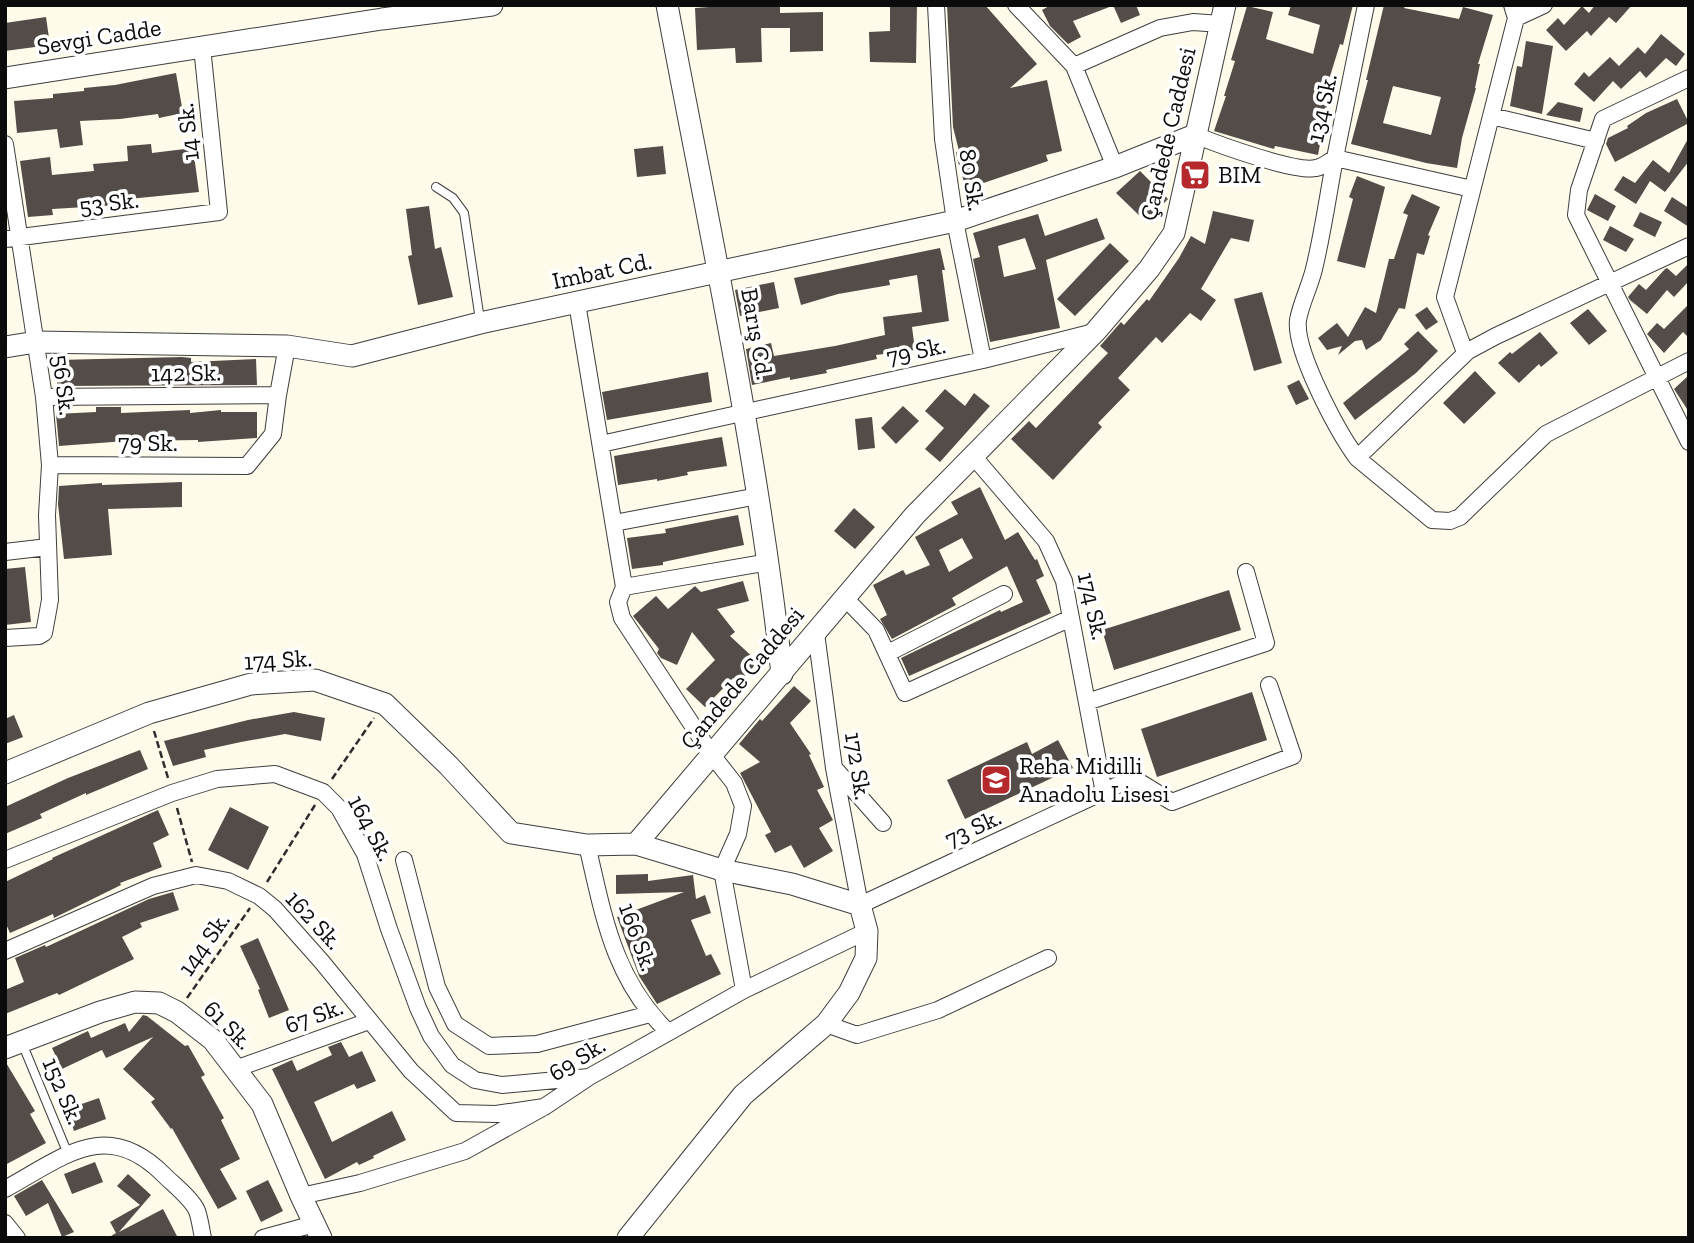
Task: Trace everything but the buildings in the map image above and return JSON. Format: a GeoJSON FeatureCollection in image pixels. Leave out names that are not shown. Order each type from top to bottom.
{"type":"FeatureCollection","features":[{"type":"Feature","properties":{"kind":"street","name":"Sevgi Cadde"},"geometry":{"type":"LineString","coordinates":[[5,78],[202,47],[381,12],[492,5]]}},
{"type":"Feature","properties":{"kind":"street","name":"Barış Cd."},"geometry":{"type":"LineString","coordinates":[[667,5],[744,412],[769,562],[782,674]]}},
{"type":"Feature","properties":{"kind":"street","name":"80 Sk."},"geometry":{"type":"LineString","coordinates":[[936,5],[943,139],[955,221],[983,360]]}},
{"type":"Feature","properties":{"kind":"street"},"geometry":{"type":"LineString","coordinates":[[1016,5],[1074,66],[1115,167]]}},
{"type":"Feature","properties":{"kind":"street","name":"134 Sk."},"geometry":{"type":"LineString","coordinates":[[1195,135],[1228,148],[1302,168],[1317,168],[1335,158],[1366,5]]}},
{"type":"Feature","properties":{"kind":"street"},"geometry":{"type":"LineString","coordinates":[[1468,351],[1463,346],[1444,297],[1491,117],[1514,12],[1544,5]]}},
{"type":"Feature","properties":{"kind":"street"},"geometry":{"type":"LineString","coordinates":[[1074,66],[1160,28],[1223,14]]}},
{"type":"Feature","properties":{"kind":"street","name":"Çandede Caddesi"},"geometry":{"type":"LineString","coordinates":[[636,844],[915,515],[1096,331],[1149,269],[1174,233],[1223,14]]}},
{"type":"Feature","properties":{"kind":"street","name":"14 Sk."},"geometry":{"type":"LineString","coordinates":[[202,47],[219,212]]}},
{"type":"Feature","properties":{"kind":"street"},"geometry":{"type":"LineString","coordinates":[[1689,78],[1603,119],[1579,190],[1576,215],[1689,442]]}},
{"type":"Feature","properties":{"kind":"street"},"geometry":{"type":"LineString","coordinates":[[1491,117],[1596,141]]}},
{"type":"Feature","properties":{"kind":"street","name":"Imbat Cd."},"geometry":{"type":"LineString","coordinates":[[5,347],[36,342],[287,346],[352,356],[480,323],[955,221],[1115,167],[1195,135]]}},
{"type":"Feature","properties":{"kind":"street","name":"56 Sk."},"geometry":{"type":"LineString","coordinates":[[5,144],[13,238],[36,342],[50,465],[47,515],[50,600],[44,633],[39,636],[5,638]]}},
{"type":"Feature","properties":{"kind":"street"},"geometry":{"type":"LineString","coordinates":[[1472,189],[1335,158],[1314,270],[1298,321],[1300,345],[1344,440],[1357,458],[1432,520],[1450,521],[1467,510],[1546,434],[1689,361]]}},
{"type":"Feature","properties":{"kind":"street","name":"53 Sk."},"geometry":{"type":"LineString","coordinates":[[13,238],[219,212]]}},
{"type":"Feature","properties":{"kind":"street"},"geometry":{"type":"LineString","coordinates":[[1357,458],[1468,351],[1496,335],[1689,246]]}},
{"type":"Feature","properties":{"kind":"street"},"geometry":{"type":"LineString","coordinates":[[577,303],[624,587],[618,602],[622,618],[712,755],[734,783],[743,806],[738,834],[722,870],[744,990]]}},
{"type":"Feature","properties":{"kind":"street","name":"79 Sk."},"geometry":{"type":"LineString","coordinates":[[601,444],[983,360],[1096,331]]}},
{"type":"Feature","properties":{"kind":"street"},"geometry":{"type":"LineString","coordinates":[[278,395],[287,346]]}},
{"type":"Feature","properties":{"kind":"street","name":"79 Sk."},"geometry":{"type":"LineString","coordinates":[[50,465],[247,466],[273,434],[278,395]]}},
{"type":"Feature","properties":{"kind":"street","name":"142 Sk."},"geometry":{"type":"LineString","coordinates":[[44,397],[278,395]]}},
{"type":"Feature","properties":{"kind":"street","name":"174 Sk."},"geometry":{"type":"LineString","coordinates":[[974,457],[1046,541],[1064,581],[1104,793]]}},
{"type":"Feature","properties":{"kind":"street"},"geometry":{"type":"LineString","coordinates":[[614,523],[758,496]]}},
{"type":"Feature","properties":{"kind":"street"},"geometry":{"type":"LineString","coordinates":[[5,552],[48,547]]}},
{"type":"Feature","properties":{"kind":"street"},"geometry":{"type":"LineString","coordinates":[[624,587],[769,562]]}},
{"type":"Feature","properties":{"kind":"street"},"geometry":{"type":"LineString","coordinates":[[1087,702],[1266,643],[1245,572]]}},
{"type":"Feature","properties":{"kind":"street"},"geometry":{"type":"LineString","coordinates":[[888,653],[1004,594]]}},
{"type":"Feature","properties":{"kind":"street"},"geometry":{"type":"LineString","coordinates":[[844,597],[876,629],[905,693],[1071,618]]}},
{"type":"Feature","properties":{"kind":"street","name":"172 Sk."},"geometry":{"type":"LineString","coordinates":[[816,633],[834,768],[860,905]]}},
{"type":"Feature","properties":{"kind":"street","name":"174 Sk."},"geometry":{"type":"LineString","coordinates":[[5,773],[149,713],[251,684],[315,680],[385,704],[449,766],[511,833],[587,845],[636,844]]}},
{"type":"Feature","properties":{"kind":"street","name":"73 Sk."},"geometry":{"type":"LineString","coordinates":[[860,905],[1133,778],[1172,802],[1293,756],[1269,685]]}},
{"type":"Feature","properties":{"kind":"street"},"geometry":{"type":"LineString","coordinates":[[834,768],[883,823]]}},
{"type":"Feature","properties":{"kind":"street","name":"164 Sk."},"geometry":{"type":"LineString","coordinates":[[5,860],[172,793],[217,779],[275,774],[323,792],[339,808],[365,854],[418,1008],[431,1036],[452,1065],[475,1080],[502,1085],[589,1077]]}},
{"type":"Feature","properties":{"kind":"street"},"geometry":{"type":"LineString","coordinates":[[628,1238],[743,1095],[826,1024],[849,993],[866,958],[867,931],[860,905],[792,884],[722,870],[636,844]]}},
{"type":"Feature","properties":{"kind":"street","name":"166 Sk."},"geometry":{"type":"LineString","coordinates":[[587,845],[616,957],[650,1014],[668,1032]]}},
{"type":"Feature","properties":{"kind":"street"},"geometry":{"type":"LineString","coordinates":[[404,860],[437,987],[455,1024],[489,1046],[537,1045],[650,1014]]}},
{"type":"Feature","properties":{"kind":"street","name":"162 Sk."},"geometry":{"type":"LineString","coordinates":[[5,951],[153,886],[196,876],[228,881],[259,896],[275,909],[322,962],[411,1072],[456,1113],[496,1114],[544,1107]]}},
{"type":"Feature","properties":{"kind":"street","name":"69 Sk."},"geometry":{"type":"LineString","coordinates":[[301,1196],[360,1183],[465,1151],[544,1107],[589,1077],[744,990],[867,931]]}},
{"type":"Feature","properties":{"kind":"street"},"geometry":{"type":"LineString","coordinates":[[826,1024],[857,1035],[938,1010],[1048,958]]}},
{"type":"Feature","properties":{"kind":"street","name":"61 Sk."},"geometry":{"type":"LineString","coordinates":[[13,1045],[100,1012],[135,1002],[159,1003],[177,1012],[213,1040],[262,1104],[318,1231]]}},
{"type":"Feature","properties":{"kind":"street","name":"67 Sk."},"geometry":{"type":"LineString","coordinates":[[235,1069],[369,1021]]}},
{"type":"Feature","properties":{"kind":"street"},"geometry":{"type":"LineString","coordinates":[[5,1189],[68,1154],[92,1145],[109,1144],[147,1157],[196,1209],[203,1238]]}},
{"type":"Feature","properties":{"kind":"street"},"geometry":{"type":"LineString","coordinates":[[5,1223],[17,1238]]}},
{"type":"Feature","properties":{"kind":"street"},"geometry":{"type":"LineString","coordinates":[[263,1238],[318,1231]]}},
{"type":"Feature","properties":{"kind":"lane"},"geometry":{"type":"LineString","coordinates":[[436,187],[453,198],[464,214],[480,323]]}},
{"type":"Feature","properties":{"kind":"lane","name":"152 Sk."},"geometry":{"type":"LineString","coordinates":[[13,1045],[68,1154]]}},
{"type":"Feature","properties":{"kind":"path","name":"144 Sk."},"geometry":{"type":"LineString","coordinates":[[177,1012],[259,896],[323,792],[385,704]]}},
{"type":"Feature","properties":{"kind":"place","name":"BIM"},"geometry":{"type":"Point","coordinates":[1195,175]}},
{"type":"Feature","properties":{"kind":"place","name":"Reha Midilli Anadolu Lisesi"},"geometry":{"type":"Point","coordinates":[996,780]}}]}
